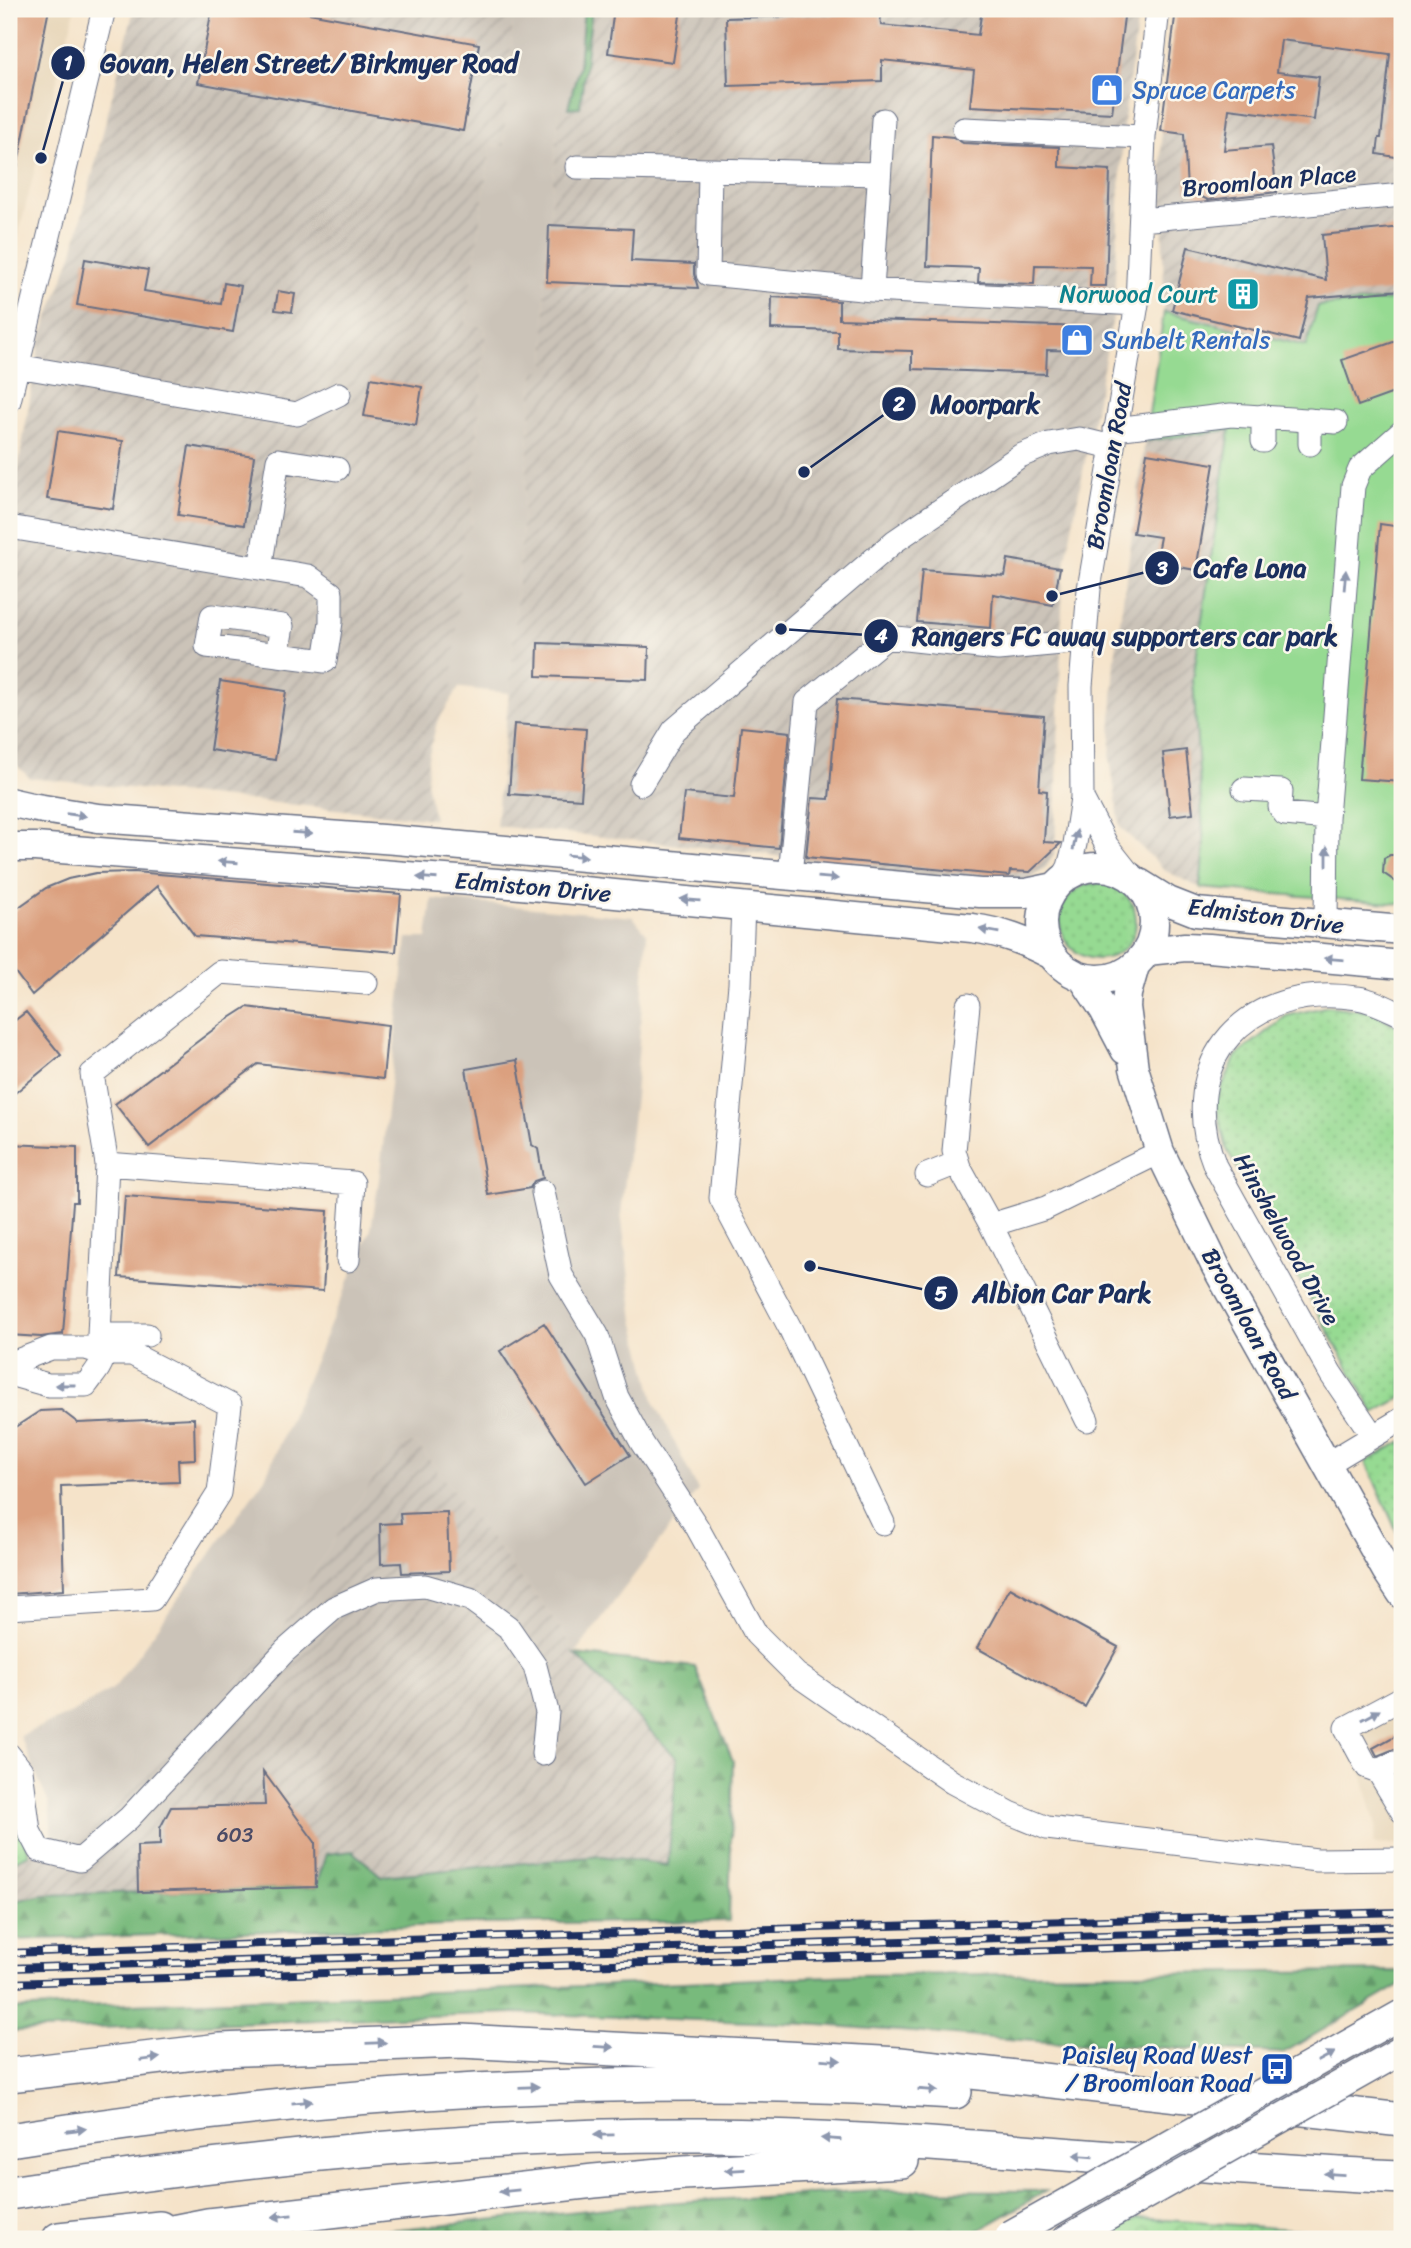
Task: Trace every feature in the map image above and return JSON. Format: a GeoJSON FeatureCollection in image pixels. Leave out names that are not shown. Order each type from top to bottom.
{"type":"FeatureCollection","features":[{"type":"Feature","properties":{"kind":"highway"},"geometry":{"type":"LineString","coordinates":[[9,2075],[220,2050],[461,2041],[900,2064],[1402,2120]]}},
{"type":"Feature","properties":{"kind":"highway"},"geometry":{"type":"LineString","coordinates":[[9,2056],[25,2062],[99,2066]]}},
{"type":"Feature","properties":{"kind":"highway"},"geometry":{"type":"LineString","coordinates":[[9,2140],[222,2110],[334,2098],[667,2082],[892,2088],[1402,2120]]}},
{"type":"Feature","properties":{"kind":"highway"},"geometry":{"type":"LineString","coordinates":[[9,2193],[228,2162],[400,2146],[524,2137],[671,2135],[798,2137],[1402,2177]]}},
{"type":"Feature","properties":{"kind":"highway"},"geometry":{"type":"LineString","coordinates":[[59,2239],[683,2173],[1048,2154]]}},
{"type":"Feature","properties":{"kind":"highway"},"geometry":{"type":"LineString","coordinates":[[137,2239],[208,2225]]}},
{"type":"Feature","properties":{"kind":"main road","name":"Edmiston Drive"},"geometry":{"type":"LineString","coordinates":[[9,802],[98,818],[396,840],[980,893],[1026,893],[1058,884]]}},
{"type":"Feature","properties":{"kind":"main road","name":"Edmiston Drive"},"geometry":{"type":"LineString","coordinates":[[9,847],[510,884],[743,905],[998,932],[1023,940],[1052,955]]}},
{"type":"Feature","properties":{"kind":"main road"},"geometry":{"type":"LineString","coordinates":[[1104,867],[1121,872],[1136,881],[1148,897],[1154,914],[1154,933],[1141,958],[1119,975],[1101,979],[1082,977],[1065,968],[1052,955],[1044,939],[1042,921],[1046,903],[1058,884],[1086,868],[1104,867]]}},
{"type":"Feature","properties":{"kind":"main road","name":"Edmiston Drive"},"geometry":{"type":"LineString","coordinates":[[1136,881],[1168,901],[1196,912],[1402,930]]}},
{"type":"Feature","properties":{"kind":"main road","name":"Edmiston Drive"},"geometry":{"type":"LineString","coordinates":[[1141,958],[1185,947],[1402,965]]}},
{"type":"Feature","properties":{"kind":"main road","name":"Broomloan Road"},"geometry":{"type":"LineString","coordinates":[[1141,958],[1127,994],[1126,1007],[1134,1068],[1160,1152],[1216,1266],[1402,1594]]}},
{"type":"Feature","properties":{"kind":"main road","name":"Broomloan Road"},"geometry":{"type":"LineString","coordinates":[[1082,977],[1104,1010],[1134,1068]]}},
{"type":"Feature","properties":{"kind":"main road","name":"Broomloan Road"},"geometry":{"type":"LineString","coordinates":[[1386,1570],[1402,1615]]}},
{"type":"Feature","properties":{"kind":"main road"},"geometry":{"type":"LineString","coordinates":[[1006,2237],[1402,2014]]}},
{"type":"Feature","properties":{"kind":"main road"},"geometry":{"type":"LineString","coordinates":[[1067,2239],[1402,2050]]}},
{"type":"Feature","properties":{"kind":"street"},"geometry":{"type":"LineString","coordinates":[[9,401],[104,9]]}},
{"type":"Feature","properties":{"kind":"street","name":"Broomloan Road"},"geometry":{"type":"LineString","coordinates":[[1058,884],[1069,867],[1076,844],[1082,798],[1080,732],[1084,641],[1096,542],[1137,304],[1144,137],[1158,9]]}},
{"type":"Feature","properties":{"kind":"street"},"geometry":{"type":"LineString","coordinates":[[872,290],[883,120]]}},
{"type":"Feature","properties":{"kind":"street"},"geometry":{"type":"LineString","coordinates":[[964,129],[1144,137]]}},
{"type":"Feature","properties":{"kind":"street"},"geometry":{"type":"LineString","coordinates":[[577,167],[879,174]]}},
{"type":"Feature","properties":{"kind":"street"},"geometry":{"type":"LineString","coordinates":[[710,170],[708,274],[872,290],[1137,304]]}},
{"type":"Feature","properties":{"kind":"street","name":"Broomloan Place"},"geometry":{"type":"LineString","coordinates":[[1141,220],[1402,195]]}},
{"type":"Feature","properties":{"kind":"street"},"geometry":{"type":"LineString","coordinates":[[17,366],[297,414],[339,394]]}},
{"type":"Feature","properties":{"kind":"street"},"geometry":{"type":"LineString","coordinates":[[641,785],[674,730],[895,541],[1020,456],[1049,444],[1079,439],[1113,438],[1231,415],[1336,422]]}},
{"type":"Feature","properties":{"kind":"street"},"geometry":{"type":"LineString","coordinates":[[1262,441],[1264,416]]}},
{"type":"Feature","properties":{"kind":"street"},"geometry":{"type":"LineString","coordinates":[[1310,420],[1310,444]]}},
{"type":"Feature","properties":{"kind":"street"},"geometry":{"type":"LineString","coordinates":[[1326,924],[1327,818],[1353,486],[1360,469],[1402,432]]}},
{"type":"Feature","properties":{"kind":"street"},"geometry":{"type":"LineString","coordinates":[[260,568],[278,460],[337,469]]}},
{"type":"Feature","properties":{"kind":"street"},"geometry":{"type":"LineString","coordinates":[[9,527],[308,576],[331,593],[331,622],[325,661],[277,655]]}},
{"type":"Feature","properties":{"kind":"street"},"geometry":{"type":"LineString","coordinates":[[790,875],[807,702],[887,637],[998,649],[1084,641]]}},
{"type":"Feature","properties":{"kind":"street"},"geometry":{"type":"LineString","coordinates":[[1244,789],[1281,791],[1280,807],[1285,814],[1327,818]]}},
{"type":"Feature","properties":{"kind":"street","name":"Broomloan Road"},"geometry":{"type":"LineString","coordinates":[[1082,798],[1107,846],[1136,881]]}},
{"type":"Feature","properties":{"kind":"street"},"geometry":{"type":"LineString","coordinates":[[743,905],[732,1076],[720,1194],[739,1236],[790,1328],[883,1522]]}},
{"type":"Feature","properties":{"kind":"street"},"geometry":{"type":"LineString","coordinates":[[9,1374],[48,1385],[86,1385],[102,1362],[107,1164],[92,1073],[220,972],[366,983]]}},
{"type":"Feature","properties":{"kind":"street","name":"Hinshelwood Drive"},"geometry":{"type":"LineString","coordinates":[[1373,1436],[1331,1374],[1215,1166],[1206,1139],[1202,1108],[1206,1078],[1222,1046],[1244,1022],[1266,1007],[1299,998],[1359,998],[1402,1015]]}},
{"type":"Feature","properties":{"kind":"street"},"geometry":{"type":"LineString","coordinates":[[968,1004],[954,1151],[957,1163],[991,1225],[1087,1420]]}},
{"type":"Feature","properties":{"kind":"street"},"geometry":{"type":"LineString","coordinates":[[991,1225],[1046,1208],[1160,1152]]}},
{"type":"Feature","properties":{"kind":"street"},"geometry":{"type":"LineString","coordinates":[[927,1175],[957,1163]]}},
{"type":"Feature","properties":{"kind":"street"},"geometry":{"type":"LineString","coordinates":[[107,1164],[353,1183],[348,1260]]}},
{"type":"Feature","properties":{"kind":"street"},"geometry":{"type":"LineString","coordinates":[[542,1192],[561,1275],[597,1335],[617,1397],[642,1443],[697,1527],[756,1634],[796,1674],[952,1782],[1010,1813],[1047,1828],[1317,1860],[1402,1859]]}},
{"type":"Feature","properties":{"kind":"street"},"geometry":{"type":"LineString","coordinates":[[9,1364],[51,1348],[86,1348],[146,1335]]}},
{"type":"Feature","properties":{"kind":"street"},"geometry":{"type":"LineString","coordinates":[[9,1608],[152,1599],[219,1493],[230,1405],[132,1354],[102,1345]]}},
{"type":"Feature","properties":{"kind":"street"},"geometry":{"type":"LineString","coordinates":[[1327,1464],[1402,1419]]}},
{"type":"Feature","properties":{"kind":"street"},"geometry":{"type":"LineString","coordinates":[[9,1755],[21,1770],[29,1831],[39,1850],[80,1860],[129,1818],[285,1651],[334,1608],[377,1589],[425,1586],[470,1599],[508,1627],[535,1666],[547,1712],[543,1755]]}},
{"type":"Feature","properties":{"kind":"street"},"geometry":{"type":"LineString","coordinates":[[1402,1698],[1346,1728],[1367,1768],[1394,1768],[1402,1811]]}},
{"type":"Feature","properties":{"kind":"shaded area"},"geometry":{"type":"Polygon","coordinates":[[[9,9],[75,9],[9,272],[9,9]]]}},
{"type":"Feature","properties":{"kind":"shaded area"},"geometry":{"type":"Polygon","coordinates":[[[134,9],[514,9],[504,146],[491,145],[466,323],[486,327],[471,527],[463,535],[464,680],[437,722],[428,758],[427,786],[434,819],[30,778],[9,758],[9,522],[40,340],[73,252],[134,9]]]}},
{"type":"Feature","properties":{"kind":"shaded area"},"geometry":{"type":"Polygon","coordinates":[[[514,9],[584,9],[579,66],[568,108],[559,108],[544,286],[546,370],[534,370],[509,693],[452,687],[463,535],[471,527],[486,327],[466,323],[491,145],[504,146],[514,9]]]}},
{"type":"Feature","properties":{"kind":"shaded area"},"geometry":{"type":"Polygon","coordinates":[[[592,9],[1139,9],[1123,127],[1113,317],[1063,574],[1055,853],[1046,867],[1030,878],[1015,882],[827,869],[768,854],[496,826],[534,370],[546,370],[544,286],[559,108],[580,107],[592,9]]]}},
{"type":"Feature","properties":{"kind":"shaded area"},"geometry":{"type":"Polygon","coordinates":[[[1176,9],[1402,9],[1402,299],[1318,306],[1306,346],[1164,312],[1161,131],[1176,9]]]}},
{"type":"Feature","properties":{"kind":"shaded area"},"geometry":{"type":"Polygon","coordinates":[[[1230,430],[1193,679],[1204,847],[1200,888],[1166,871],[1120,827],[1110,759],[1115,658],[1145,441],[1230,430]]]}},
{"type":"Feature","properties":{"kind":"shaded area"},"geometry":{"type":"Polygon","coordinates":[[[432,899],[633,917],[647,934],[635,1097],[621,1213],[634,1320],[654,1401],[698,1490],[575,1654],[560,1627],[416,1442],[393,1448],[282,1627],[229,1688],[89,1828],[53,1844],[49,1804],[20,1736],[70,1714],[115,1687],[265,1478],[371,1229],[407,938],[427,938],[432,899]]]}},
{"type":"Feature","properties":{"kind":"shaded area"},"geometry":{"type":"Polygon","coordinates":[[[416,1442],[560,1627],[575,1654],[677,1758],[668,1865],[601,1856],[381,1876],[316,1887],[43,1895],[9,1902],[9,1863],[89,1828],[282,1627],[393,1448],[416,1442]]]}},
{"type":"Feature","properties":{"kind":"shaded area"},"geometry":{"type":"Polygon","coordinates":[[[1402,1690],[1402,1845],[1373,1844],[1376,1826],[1363,1777],[1335,1726],[1402,1690]]]}},
{"type":"Feature","properties":{"kind":"green space"},"geometry":{"type":"Polygon","coordinates":[[[584,9],[592,9],[580,107],[568,108],[579,66],[584,9]]]}},
{"type":"Feature","properties":{"kind":"green space"},"geometry":{"type":"Polygon","coordinates":[[[1402,299],[1402,904],[1200,888],[1204,847],[1193,679],[1230,430],[1145,441],[1164,312],[1306,346],[1318,306],[1402,299]]]}},
{"type":"Feature","properties":{"kind":"green space"},"geometry":{"type":"Polygon","coordinates":[[[1091,883],[1105,883],[1119,889],[1130,900],[1136,921],[1133,936],[1125,948],[1105,959],[1091,959],[1077,953],[1066,942],[1060,928],[1060,914],[1066,900],[1077,889],[1091,883]]]}},
{"type":"Feature","properties":{"kind":"green space"},"geometry":{"type":"Polygon","coordinates":[[[1328,1006],[1369,1011],[1402,1028],[1402,1397],[1374,1413],[1227,1150],[1215,1101],[1236,1056],[1286,1016],[1328,1006]]]}},
{"type":"Feature","properties":{"kind":"green space"},"geometry":{"type":"Polygon","coordinates":[[[1402,1441],[1402,1529],[1397,1532],[1366,1462],[1402,1441]]]}},
{"type":"Feature","properties":{"kind":"green space"},"geometry":{"type":"Polygon","coordinates":[[[575,1654],[695,1667],[733,1761],[729,1921],[477,1924],[9,1940],[9,1902],[43,1895],[316,1887],[326,1854],[353,1851],[381,1876],[601,1856],[668,1865],[677,1758],[575,1654]]]}},
{"type":"Feature","properties":{"kind":"green space"},"geometry":{"type":"Polygon","coordinates":[[[9,1773],[12,1776],[29,1854],[9,1863],[9,1773]]]}},
{"type":"Feature","properties":{"kind":"green space"},"geometry":{"type":"Polygon","coordinates":[[[1402,1971],[1402,1984],[1283,2053],[1061,2043],[805,2024],[514,2013],[14,2031],[9,2026],[9,2009],[857,1975],[1402,1971]]]}},
{"type":"Feature","properties":{"kind":"green space"},"geometry":{"type":"Polygon","coordinates":[[[875,2190],[1046,2191],[964,2239],[301,2239],[646,2204],[875,2190]]]}},
{"type":"Feature","properties":{"kind":"green space"},"geometry":{"type":"Polygon","coordinates":[[[1138,2218],[1402,2237],[1402,2239],[1102,2239],[1138,2218]]]}},
{"type":"Feature","properties":{"kind":"building"},"geometry":{"type":"Polygon","coordinates":[[[9,9],[49,9],[17,168],[9,167],[9,9]]]}},
{"type":"Feature","properties":{"kind":"building"},"geometry":{"type":"Polygon","coordinates":[[[212,9],[287,9],[479,44],[463,131],[198,83],[212,9]]]}},
{"type":"Feature","properties":{"kind":"building"},"geometry":{"type":"Polygon","coordinates":[[[614,9],[681,9],[673,62],[608,53],[614,9]]]}},
{"type":"Feature","properties":{"kind":"building"},"geometry":{"type":"Polygon","coordinates":[[[982,9],[1125,9],[1112,113],[970,106],[974,70],[882,60],[882,81],[728,86],[726,18],[880,14],[881,25],[978,35],[982,9]]]}},
{"type":"Feature","properties":{"kind":"building"},"geometry":{"type":"Polygon","coordinates":[[[1176,9],[1402,9],[1402,158],[1377,154],[1390,54],[1281,40],[1277,72],[1319,77],[1314,120],[1229,109],[1224,150],[1271,146],[1277,192],[1208,200],[1187,190],[1184,134],[1161,131],[1176,9]]]}},
{"type":"Feature","properties":{"kind":"building"},"geometry":{"type":"Polygon","coordinates":[[[932,135],[953,137],[963,143],[1059,147],[1059,167],[1110,170],[1106,286],[1090,286],[1091,266],[1035,265],[1034,284],[978,282],[979,268],[927,266],[932,135]]]}},
{"type":"Feature","properties":{"kind":"building"},"geometry":{"type":"Polygon","coordinates":[[[549,225],[633,229],[631,261],[694,264],[698,288],[547,282],[549,225]]]}},
{"type":"Feature","properties":{"kind":"building","name":"Norwood Court"},"geometry":{"type":"Polygon","coordinates":[[[1402,227],[1402,290],[1309,298],[1299,341],[1172,310],[1188,247],[1326,280],[1322,235],[1402,227]]]}},
{"type":"Feature","properties":{"kind":"building"},"geometry":{"type":"Polygon","coordinates":[[[85,259],[148,270],[144,291],[221,304],[224,283],[241,286],[233,332],[77,305],[85,259]]]}},
{"type":"Feature","properties":{"kind":"building"},"geometry":{"type":"Polygon","coordinates":[[[278,291],[295,294],[292,312],[275,310],[278,291]]]}},
{"type":"Feature","properties":{"kind":"building"},"geometry":{"type":"Polygon","coordinates":[[[772,297],[839,301],[839,319],[1087,327],[1086,351],[1047,350],[1046,374],[912,369],[912,351],[838,349],[838,331],[771,329],[772,297]]]}},
{"type":"Feature","properties":{"kind":"building"},"geometry":{"type":"Polygon","coordinates":[[[1402,339],[1402,390],[1358,406],[1342,360],[1402,339]]]}},
{"type":"Feature","properties":{"kind":"building"},"geometry":{"type":"Polygon","coordinates":[[[371,378],[422,387],[416,425],[364,416],[371,378]]]}},
{"type":"Feature","properties":{"kind":"building"},"geometry":{"type":"Polygon","coordinates":[[[58,431],[123,441],[113,509],[47,499],[58,431]]]}},
{"type":"Feature","properties":{"kind":"building"},"geometry":{"type":"Polygon","coordinates":[[[189,446],[254,456],[244,525],[178,515],[189,446]]]}},
{"type":"Feature","properties":{"kind":"building"},"geometry":{"type":"Polygon","coordinates":[[[1147,453],[1214,464],[1196,570],[1155,563],[1160,537],[1133,533],[1147,453]]]}},
{"type":"Feature","properties":{"kind":"building"},"geometry":{"type":"Polygon","coordinates":[[[1380,524],[1402,527],[1402,782],[1359,779],[1380,524]]]}},
{"type":"Feature","properties":{"kind":"building"},"geometry":{"type":"Polygon","coordinates":[[[1008,559],[1060,568],[1053,605],[993,594],[991,628],[917,622],[922,570],[1005,576],[1008,559]]]}},
{"type":"Feature","properties":{"kind":"building"},"geometry":{"type":"Polygon","coordinates":[[[538,643],[649,647],[648,680],[537,676],[538,643]]]}},
{"type":"Feature","properties":{"kind":"building"},"geometry":{"type":"Polygon","coordinates":[[[220,681],[286,691],[275,760],[210,750],[220,681]]]}},
{"type":"Feature","properties":{"kind":"building"},"geometry":{"type":"Polygon","coordinates":[[[837,699],[1044,716],[1039,790],[1047,791],[1044,842],[1061,843],[1030,872],[1010,871],[1009,876],[806,857],[812,798],[829,799],[837,699]]]}},
{"type":"Feature","properties":{"kind":"building"},"geometry":{"type":"Polygon","coordinates":[[[514,724],[586,729],[581,799],[509,794],[514,724]]]}},
{"type":"Feature","properties":{"kind":"building"},"geometry":{"type":"Polygon","coordinates":[[[741,727],[790,732],[779,848],[679,838],[684,793],[734,798],[741,727]]]}},
{"type":"Feature","properties":{"kind":"building"},"geometry":{"type":"Polygon","coordinates":[[[1186,750],[1193,813],[1170,816],[1163,753],[1186,750]]]}},
{"type":"Feature","properties":{"kind":"building"},"geometry":{"type":"Polygon","coordinates":[[[1402,855],[1402,886],[1383,873],[1384,858],[1402,855]]]}},
{"type":"Feature","properties":{"kind":"building"},"geometry":{"type":"Polygon","coordinates":[[[134,872],[401,894],[396,952],[195,936],[157,886],[32,995],[9,964],[9,914],[46,888],[68,879],[96,873],[134,872]]]}},
{"type":"Feature","properties":{"kind":"building"},"geometry":{"type":"Polygon","coordinates":[[[247,1007],[388,1025],[383,1079],[258,1064],[149,1147],[115,1104],[247,1007]]]}},
{"type":"Feature","properties":{"kind":"building"},"geometry":{"type":"Polygon","coordinates":[[[26,1012],[61,1055],[9,1098],[9,1025],[26,1012]]]}},
{"type":"Feature","properties":{"kind":"building"},"geometry":{"type":"Polygon","coordinates":[[[517,1060],[532,1145],[538,1149],[543,1178],[534,1181],[530,1188],[488,1195],[466,1069],[517,1060]]]}},
{"type":"Feature","properties":{"kind":"building"},"geometry":{"type":"Polygon","coordinates":[[[9,1144],[77,1147],[77,1202],[73,1202],[63,1334],[41,1337],[9,1335],[9,1144]]]}},
{"type":"Feature","properties":{"kind":"building"},"geometry":{"type":"Polygon","coordinates":[[[125,1196],[328,1211],[323,1291],[119,1277],[125,1196]]]}},
{"type":"Feature","properties":{"kind":"building"},"geometry":{"type":"Polygon","coordinates":[[[544,1323],[630,1455],[586,1483],[500,1351],[544,1323]]]}},
{"type":"Feature","properties":{"kind":"building"},"geometry":{"type":"Polygon","coordinates":[[[61,1410],[78,1423],[194,1418],[195,1459],[178,1460],[179,1482],[61,1486],[64,1590],[9,1594],[9,1431],[40,1411],[61,1410]]]}},
{"type":"Feature","properties":{"kind":"building"},"geometry":{"type":"Polygon","coordinates":[[[447,1512],[449,1571],[402,1573],[401,1563],[381,1564],[380,1524],[401,1523],[400,1514],[447,1512]]]}},
{"type":"Feature","properties":{"kind":"building"},"geometry":{"type":"Polygon","coordinates":[[[1010,1588],[1118,1647],[1085,1707],[977,1648],[1010,1588]]]}},
{"type":"Feature","properties":{"kind":"building"},"geometry":{"type":"Polygon","coordinates":[[[1402,1732],[1402,1752],[1394,1749],[1377,1756],[1373,1748],[1402,1732]]]}},
{"type":"Feature","properties":{"kind":"building"},"geometry":{"type":"Polygon","coordinates":[[[263,1771],[315,1842],[316,1887],[138,1892],[137,1846],[160,1845],[160,1828],[171,1807],[265,1805],[263,1771]]]}},
{"type":"Feature","properties":{"kind":"railway"},"geometry":{"type":"LineString","coordinates":[[9,1953],[402,1939],[1402,1912]]}},
{"type":"Feature","properties":{"kind":"railway"},"geometry":{"type":"LineString","coordinates":[[9,1968],[1402,1926]]}},
{"type":"Feature","properties":{"kind":"railway"},"geometry":{"type":"LineString","coordinates":[[9,1983],[1402,1939]]}},
{"type":"Feature","properties":{"kind":"place","name":"Spruce Carpets"},"geometry":{"type":"Point","coordinates":[1107,90]}},
{"type":"Feature","properties":{"kind":"place","name":"Govan, Helen Street/ Birkmyer Road"},"geometry":{"type":"Point","coordinates":[41,158]}},
{"type":"Feature","properties":{"kind":"place","name":"Norwood Court"},"geometry":{"type":"Point","coordinates":[1243,294]}},
{"type":"Feature","properties":{"kind":"place","name":"Sunbelt Rentals"},"geometry":{"type":"Point","coordinates":[1077,340]}},
{"type":"Feature","properties":{"kind":"place","name":"Moorpark"},"geometry":{"type":"Point","coordinates":[804,472]}},
{"type":"Feature","properties":{"kind":"place","name":"Cafe Lona"},"geometry":{"type":"Point","coordinates":[1052,596]}},
{"type":"Feature","properties":{"kind":"place","name":"Rangers FC away supporters car park"},"geometry":{"type":"Point","coordinates":[781,629]}},
{"type":"Feature","properties":{"kind":"place","name":"Albion Car Park"},"geometry":{"type":"Point","coordinates":[810,1266]}},
{"type":"Feature","properties":{"kind":"place","name":"Paisley Road West / Broomloan Road"},"geometry":{"type":"Point","coordinates":[1277,2069]}}]}
